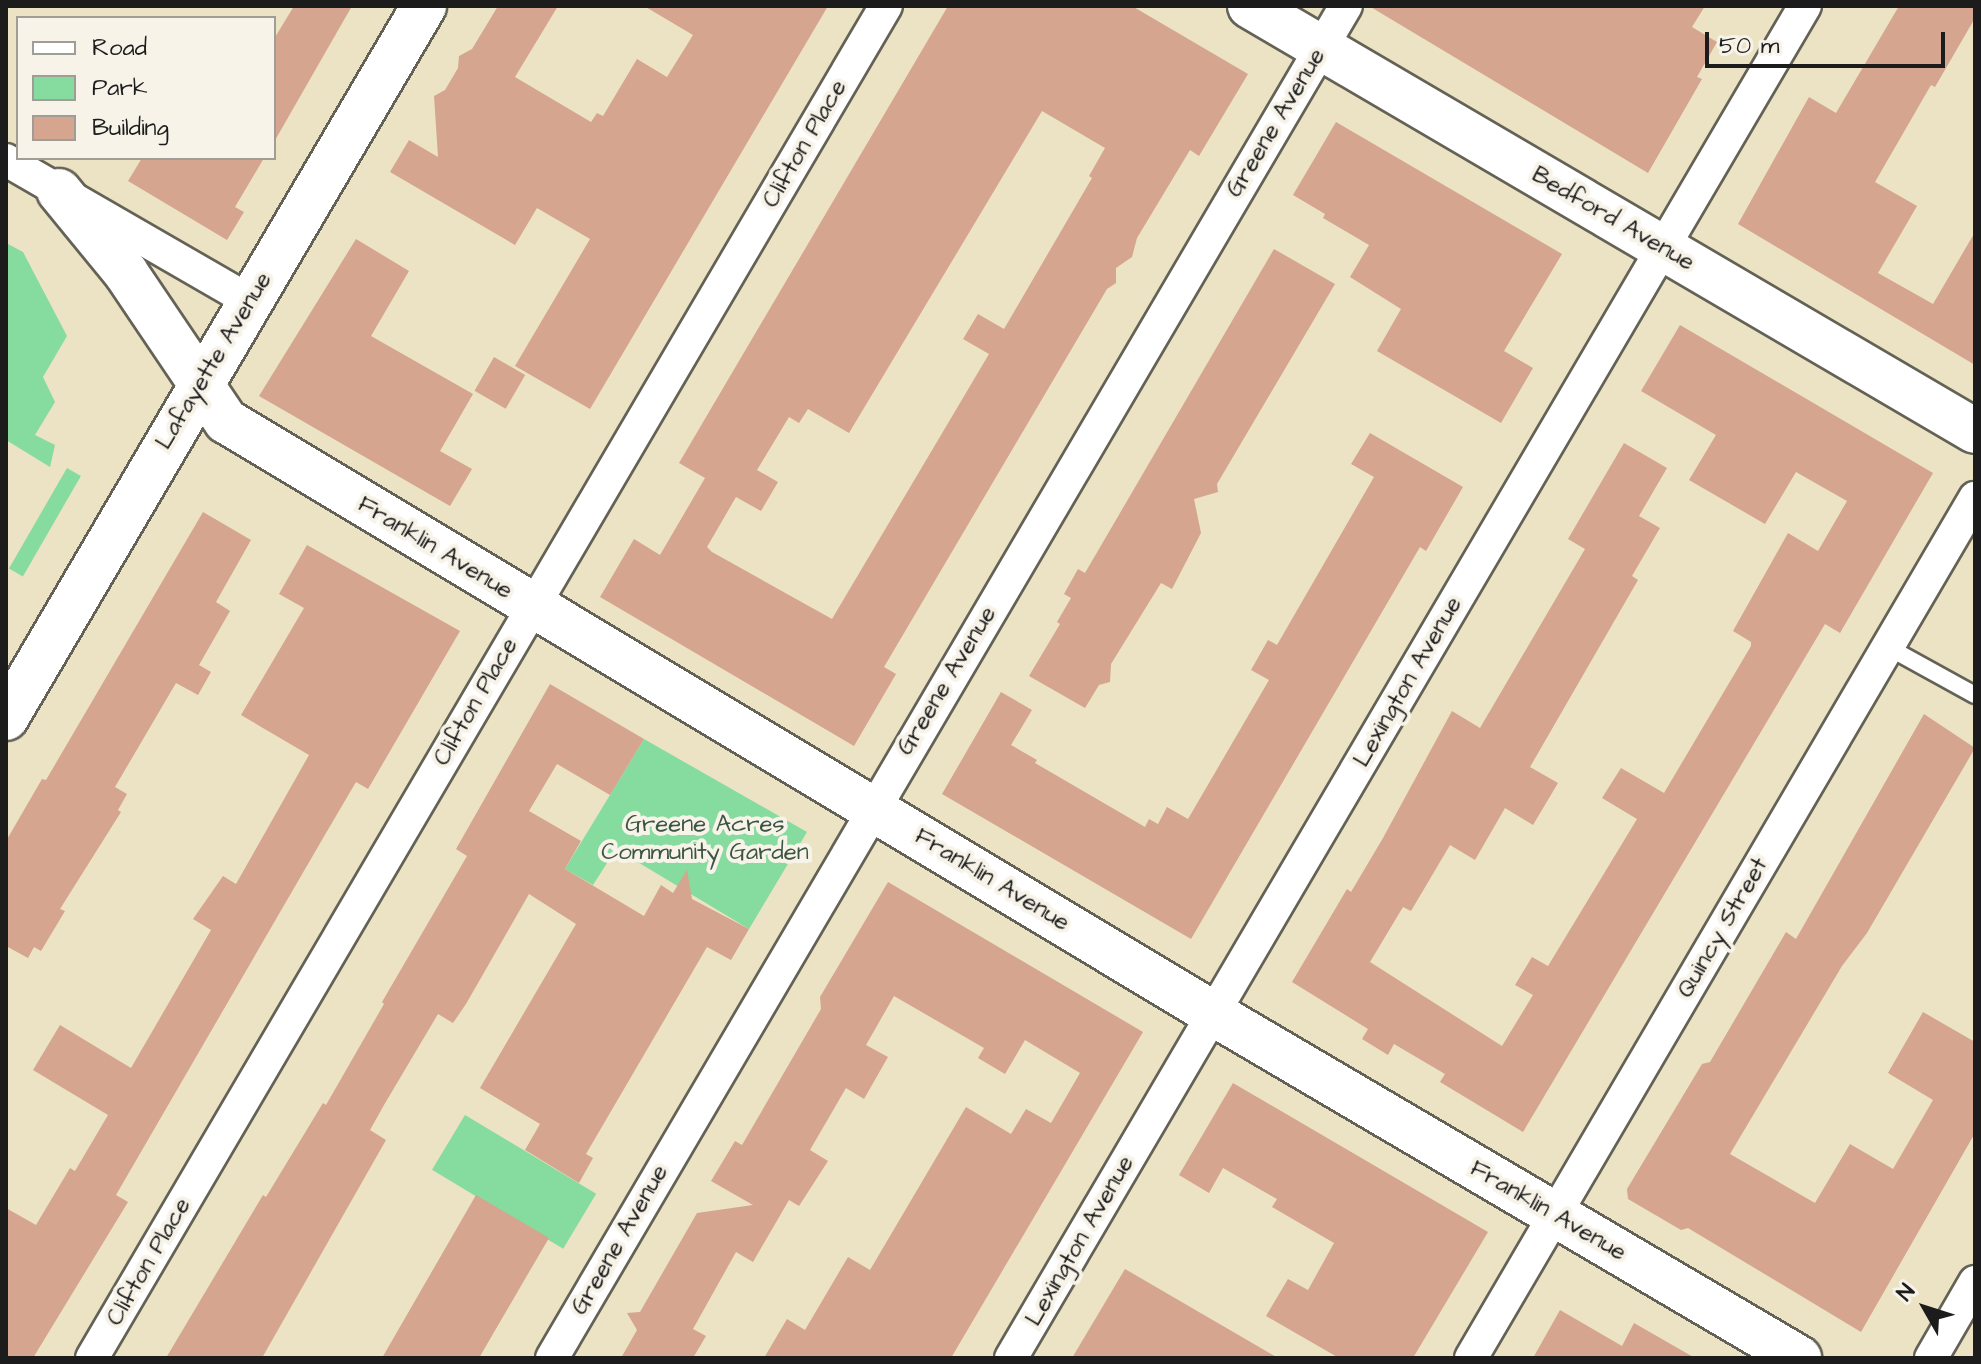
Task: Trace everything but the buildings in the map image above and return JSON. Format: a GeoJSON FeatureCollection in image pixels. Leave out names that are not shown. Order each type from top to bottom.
{"type":"FeatureCollection","features":[{"type":"Feature","properties":{"kind":"street","name":"Lafayette Avenue"},"geometry":{"type":"LineString","coordinates":[[6,718],[424,6]]}},
{"type":"Feature","properties":{"kind":"street","name":"Clifton Place"},"geometry":{"type":"LineString","coordinates":[[92,1358],[886,6]]}},
{"type":"Feature","properties":{"kind":"street","name":"Bedford Avenue"},"geometry":{"type":"LineString","coordinates":[[1250,6],[1975,431]]}},
{"type":"Feature","properties":{"kind":"street","name":"Greene Avenue"},"geometry":{"type":"LineString","coordinates":[[552,1358],[872,808],[1346,6]]}},
{"type":"Feature","properties":{"kind":"street","name":"Lexington Avenue"},"geometry":{"type":"LineString","coordinates":[[1011,1358],[1805,6]]}},
{"type":"Feature","properties":{"kind":"street"},"geometry":{"type":"LineString","coordinates":[[6,160],[250,301]]}},
{"type":"Feature","properties":{"kind":"street","name":"Franklin Avenue"},"geometry":{"type":"LineString","coordinates":[[59,191],[126,273],[226,421],[1214,1014],[1799,1358]]}},
{"type":"Feature","properties":{"kind":"street","name":"Quincy Street"},"geometry":{"type":"LineString","coordinates":[[1471,1358],[1975,498]]}},
{"type":"Feature","properties":{"kind":"street"},"geometry":{"type":"LineString","coordinates":[[1931,1358],[1975,1282]]}},
{"type":"Feature","properties":{"kind":"lane"},"geometry":{"type":"LineString","coordinates":[[1888,647],[1975,695]]}},
{"type":"Feature","properties":{"kind":"green space"},"geometry":{"type":"Polygon","coordinates":[[[6,243],[23,252],[67,336],[43,377],[55,402],[35,435],[55,445],[50,467],[6,440],[6,243]]]}},
{"type":"Feature","properties":{"kind":"green space"},"geometry":{"type":"Polygon","coordinates":[[[67,468],[81,476],[23,576],[9,568],[67,468]]]}},
{"type":"Feature","properties":{"kind":"green space","name":"Greene Acres Community Garden"},"geometry":{"type":"Polygon","coordinates":[[[644,739],[807,832],[749,929],[616,849],[593,885],[565,869],[644,739]]]}},
{"type":"Feature","properties":{"kind":"green space"},"geometry":{"type":"Polygon","coordinates":[[[465,1115],[596,1194],[563,1249],[432,1170],[465,1115]]]}}]}
